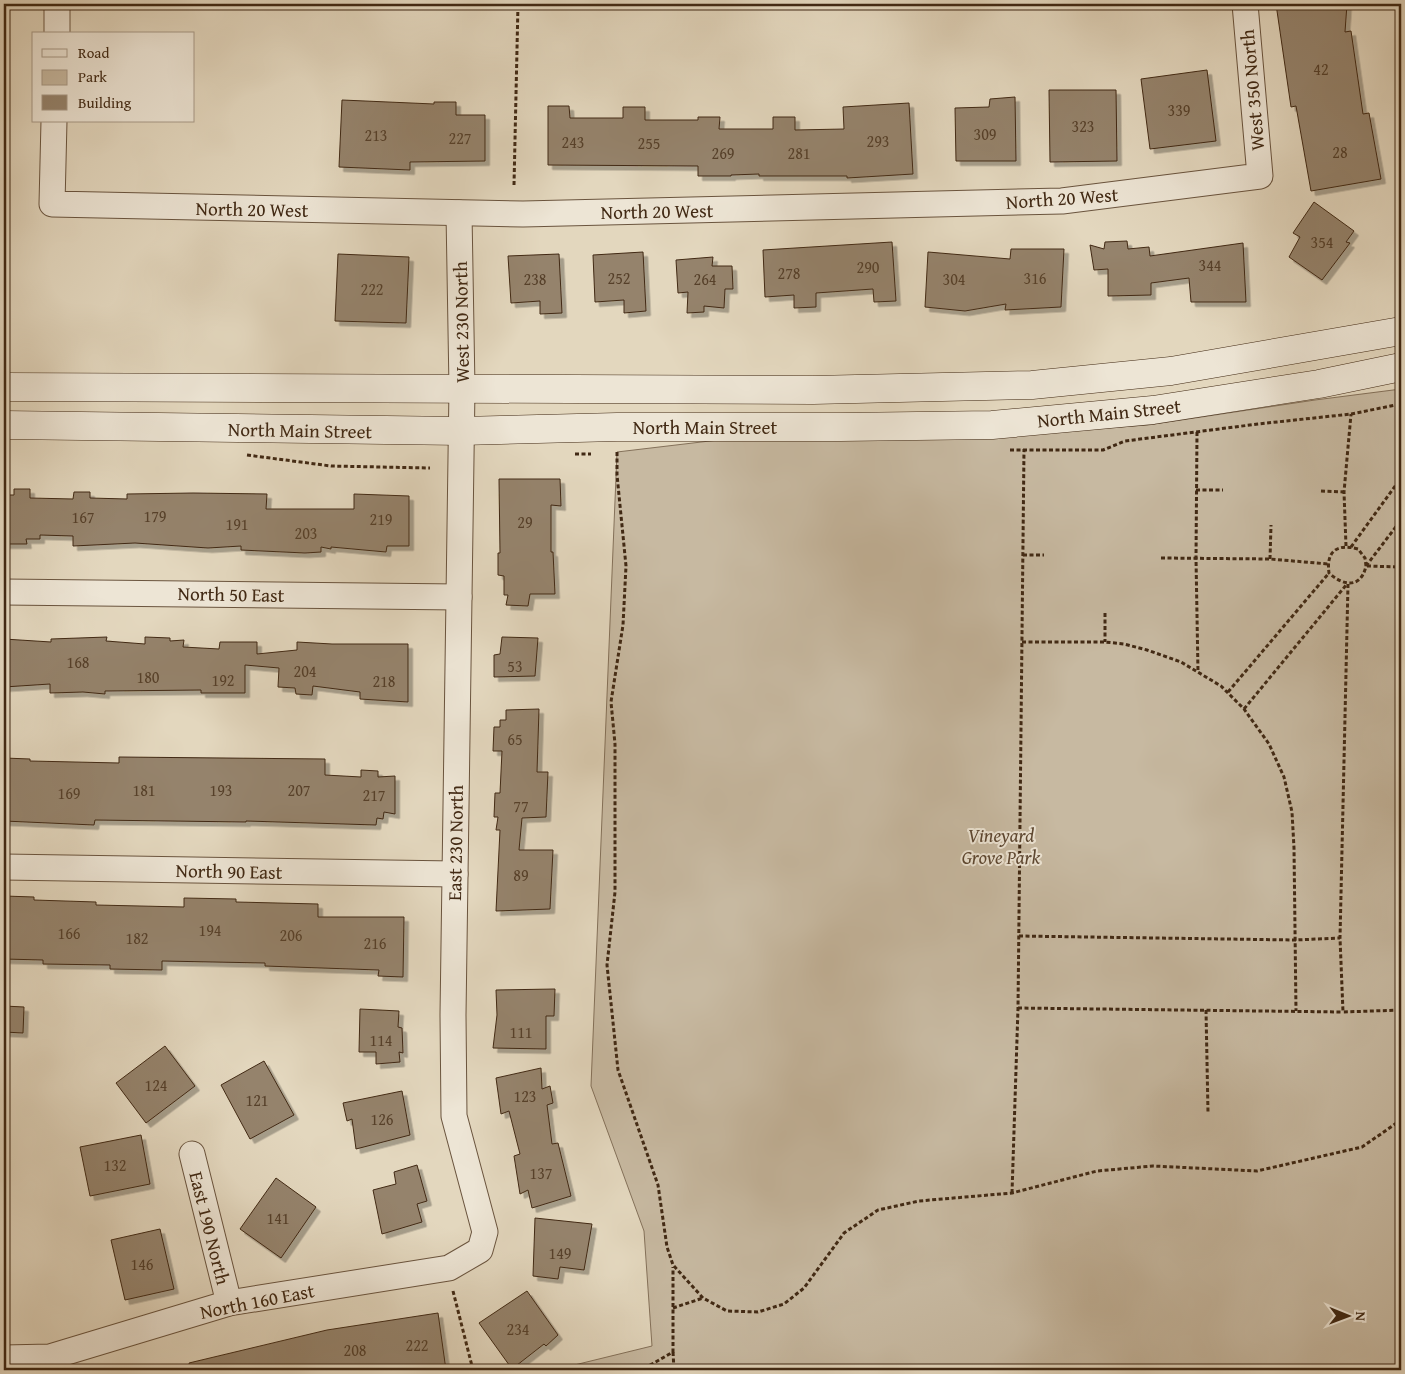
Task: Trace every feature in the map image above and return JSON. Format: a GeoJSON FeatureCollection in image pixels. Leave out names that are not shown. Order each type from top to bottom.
{"type":"FeatureCollection","features":[{"type":"Feature","properties":{"kind":"main road","name":"North Main Street"},"geometry":{"type":"LineString","coordinates":[[4,387],[814,390],[1032,385],[1171,371],[1401,330]]}},
{"type":"Feature","properties":{"kind":"main road","name":"North Main Street"},"geometry":{"type":"LineString","coordinates":[[4,425],[461,431],[617,427],[992,425],[1153,410],[1319,384],[1401,367]]}},
{"type":"Feature","properties":{"kind":"street"},"geometry":{"type":"LineString","coordinates":[[57,32],[58,4]]}},
{"type":"Feature","properties":{"kind":"street","name":"West 350 North"},"geometry":{"type":"LineString","coordinates":[[1245,4],[1260,176]]}},
{"type":"Feature","properties":{"kind":"street","name":"North 20 West"},"geometry":{"type":"LineString","coordinates":[[54,122],[52,204],[523,214],[1062,201],[1260,176]]}},
{"type":"Feature","properties":{"kind":"street","name":"West 230 North"},"geometry":{"type":"LineString","coordinates":[[459,214],[461,431]]}},
{"type":"Feature","properties":{"kind":"street","name":"East 230 North"},"geometry":{"type":"LineString","coordinates":[[461,431],[452,1015],[454,1116],[485,1232],[480,1250]]}},
{"type":"Feature","properties":{"kind":"street","name":"North 50 East"},"geometry":{"type":"LineString","coordinates":[[4,592],[459,597]]}},
{"type":"Feature","properties":{"kind":"street","name":"North 90 East"},"geometry":{"type":"LineString","coordinates":[[4,868],[455,874]]}},
{"type":"Feature","properties":{"kind":"street","name":"East 190 North"},"geometry":{"type":"LineString","coordinates":[[192,1154],[229,1303]]}},
{"type":"Feature","properties":{"kind":"street","name":"North 160 East"},"geometry":{"type":"LineString","coordinates":[[4,1358],[50,1357],[229,1303],[449,1268],[480,1250]]}},
{"type":"Feature","properties":{"kind":"path"},"geometry":{"type":"LineString","coordinates":[[514,185],[518,4]]}},
{"type":"Feature","properties":{"kind":"path"},"geometry":{"type":"LineString","coordinates":[[1346,546],[1344,492],[1351,414]]}},
{"type":"Feature","properties":{"kind":"path"},"geometry":{"type":"LineString","coordinates":[[1197,432],[1196,558],[1198,673]]}},
{"type":"Feature","properties":{"kind":"path"},"geometry":{"type":"LineString","coordinates":[[1012,1193],[1018,1008],[1024,450]]}},
{"type":"Feature","properties":{"kind":"path"},"geometry":{"type":"LineString","coordinates":[[617,452],[617,475],[626,566],[623,625],[611,702],[615,744],[615,892],[607,965],[618,1070],[658,1186],[668,1247],[673,1265],[674,1370]]}},
{"type":"Feature","properties":{"kind":"path"},"geometry":{"type":"LineString","coordinates":[[239,454],[331,466],[430,468]]}},
{"type":"Feature","properties":{"kind":"path"},"geometry":{"type":"LineString","coordinates":[[1351,547],[1401,478]]}},
{"type":"Feature","properties":{"kind":"path"},"geometry":{"type":"LineString","coordinates":[[1196,490],[1223,490]]}},
{"type":"Feature","properties":{"kind":"path"},"geometry":{"type":"LineString","coordinates":[[1322,491],[1344,492]]}},
{"type":"Feature","properties":{"kind":"path"},"geometry":{"type":"LineString","coordinates":[[1366,566],[1401,520]]}},
{"type":"Feature","properties":{"kind":"path"},"geometry":{"type":"LineString","coordinates":[[1270,559],[1271,525]]}},
{"type":"Feature","properties":{"kind":"path"},"geometry":{"type":"LineString","coordinates":[[1228,692],[1328,574],[1328,564],[1334,551],[1338,547],[1346,546],[1358,549],[1365,558],[1364,574],[1348,584],[1244,709]]}},
{"type":"Feature","properties":{"kind":"path"},"geometry":{"type":"LineString","coordinates":[[1023,555],[1044,555]]}},
{"type":"Feature","properties":{"kind":"path"},"geometry":{"type":"LineString","coordinates":[[1161,558],[1270,559],[1328,564]]}},
{"type":"Feature","properties":{"kind":"path"},"geometry":{"type":"LineString","coordinates":[[1366,566],[1401,567]]}},
{"type":"Feature","properties":{"kind":"path"},"geometry":{"type":"LineString","coordinates":[[1328,574],[1336,580],[1348,584]]}},
{"type":"Feature","properties":{"kind":"path"},"geometry":{"type":"LineString","coordinates":[[1343,1012],[1340,938],[1348,584]]}},
{"type":"Feature","properties":{"kind":"path"},"geometry":{"type":"LineString","coordinates":[[1105,613],[1105,642]]}},
{"type":"Feature","properties":{"kind":"path"},"geometry":{"type":"LineString","coordinates":[[1022,642],[1105,642],[1124,644],[1147,650],[1181,662],[1221,686],[1244,709],[1269,744],[1284,777],[1292,812],[1296,1011]]}},
{"type":"Feature","properties":{"kind":"path"},"geometry":{"type":"LineString","coordinates":[[1019,936],[1294,940],[1340,938]]}},
{"type":"Feature","properties":{"kind":"path"},"geometry":{"type":"LineString","coordinates":[[1018,1008],[1343,1012],[1401,1010]]}},
{"type":"Feature","properties":{"kind":"path"},"geometry":{"type":"LineString","coordinates":[[1206,1010],[1208,1113]]}},
{"type":"Feature","properties":{"kind":"path"},"geometry":{"type":"LineString","coordinates":[[673,1265],[703,1298],[728,1310],[758,1312],[784,1304],[804,1288],[844,1233],[878,1210],[919,1201],[1012,1193],[1097,1171],[1153,1166],[1257,1171],[1362,1147],[1401,1120]]}},
{"type":"Feature","properties":{"kind":"path"},"geometry":{"type":"LineString","coordinates":[[673,1308],[703,1298]]}},
{"type":"Feature","properties":{"kind":"path"},"geometry":{"type":"LineString","coordinates":[[455,1299],[473,1370]]}},
{"type":"Feature","properties":{"kind":"path"},"geometry":{"type":"LineString","coordinates":[[638,1370],[673,1352]]}},
{"type":"Feature","properties":{"kind":"green space","name":"Vineyard Grove Park"},"geometry":{"type":"Polygon","coordinates":[[[1401,389],[1401,1370],[554,1370],[652,1346],[644,1231],[591,1086],[617,452],[735,438],[989,436],[1148,425],[1401,389]]]}},
{"type":"Feature","properties":{"kind":"building"},"geometry":{"type":"Polygon","coordinates":[[[1276,4],[1347,4],[1345,32],[1351,31],[1363,114],[1369,113],[1381,179],[1311,191],[1296,106],[1291,107],[1276,4]]]}},
{"type":"Feature","properties":{"kind":"building"},"geometry":{"type":"Polygon","coordinates":[[[1207,70],[1216,141],[1150,149],[1141,79],[1207,70]]]}},
{"type":"Feature","properties":{"kind":"building"},"geometry":{"type":"Polygon","coordinates":[[[1049,90],[1116,90],[1117,161],[1050,162],[1049,90]]]}},
{"type":"Feature","properties":{"kind":"building"},"geometry":{"type":"Polygon","coordinates":[[[1015,97],[1016,161],[956,161],[955,108],[989,107],[990,99],[1015,97]]]}},
{"type":"Feature","properties":{"kind":"building"},"geometry":{"type":"Polygon","coordinates":[[[342,100],[434,104],[434,102],[456,102],[456,115],[485,115],[485,161],[410,162],[410,170],[339,167],[342,100]]]}},
{"type":"Feature","properties":{"kind":"building"},"geometry":{"type":"Polygon","coordinates":[[[909,103],[913,174],[847,178],[847,176],[759,176],[759,174],[698,176],[698,166],[548,165],[548,106],[569,106],[570,118],[623,118],[623,107],[645,107],[645,120],[698,120],[698,117],[720,117],[719,129],[773,129],[773,117],[795,117],[795,130],[844,129],[843,107],[909,103]]]}},
{"type":"Feature","properties":{"kind":"building"},"geometry":{"type":"Polygon","coordinates":[[[1314,202],[1354,231],[1346,242],[1350,243],[1322,280],[1289,257],[1300,237],[1293,233],[1314,202]]]}},
{"type":"Feature","properties":{"kind":"building"},"geometry":{"type":"Polygon","coordinates":[[[1127,241],[1128,249],[1149,247],[1150,256],[1243,243],[1246,302],[1191,302],[1189,278],[1151,283],[1151,295],[1108,296],[1108,269],[1094,270],[1090,245],[1104,249],[1105,242],[1127,241]]]}},
{"type":"Feature","properties":{"kind":"building"},"geometry":{"type":"Polygon","coordinates":[[[892,242],[896,301],[874,302],[873,289],[816,293],[816,307],[794,308],[794,295],[765,297],[763,250],[892,242]]]}},
{"type":"Feature","properties":{"kind":"building"},"geometry":{"type":"Polygon","coordinates":[[[1011,249],[1064,249],[1061,307],[1005,310],[1006,304],[965,311],[925,307],[928,252],[1010,259],[1011,249]]]}},
{"type":"Feature","properties":{"kind":"building"},"geometry":{"type":"Polygon","coordinates":[[[643,252],[646,311],[624,313],[624,300],[595,302],[593,255],[643,252]]]}},
{"type":"Feature","properties":{"kind":"building"},"geometry":{"type":"Polygon","coordinates":[[[338,254],[409,257],[406,323],[335,321],[338,254]]]}},
{"type":"Feature","properties":{"kind":"building"},"geometry":{"type":"Polygon","coordinates":[[[559,254],[562,313],[540,314],[540,301],[511,303],[508,256],[559,254]]]}},
{"type":"Feature","properties":{"kind":"building"},"geometry":{"type":"Polygon","coordinates":[[[713,257],[712,266],[732,266],[733,289],[725,289],[724,308],[704,306],[704,312],[687,313],[688,292],[678,293],[676,260],[713,257]]]}},
{"type":"Feature","properties":{"kind":"building"},"geometry":{"type":"Polygon","coordinates":[[[499,479],[560,479],[561,506],[551,505],[551,552],[553,552],[555,594],[530,594],[528,606],[506,605],[508,595],[504,595],[504,576],[498,575],[498,553],[500,553],[499,479]]]}},
{"type":"Feature","properties":{"kind":"building"},"geometry":{"type":"Polygon","coordinates":[[[14,489],[30,489],[30,498],[73,499],[74,492],[90,492],[90,498],[127,499],[127,494],[267,494],[266,509],[354,509],[354,494],[409,496],[409,546],[387,546],[386,552],[321,547],[321,552],[305,553],[241,550],[241,546],[208,548],[135,543],[73,546],[73,536],[40,535],[40,539],[26,539],[27,544],[5,544],[4,495],[14,495],[14,489]]]}},
{"type":"Feature","properties":{"kind":"building"},"geometry":{"type":"Polygon","coordinates":[[[107,637],[106,641],[145,644],[145,637],[170,638],[170,641],[184,640],[183,647],[219,649],[220,642],[257,642],[257,654],[297,650],[297,642],[408,644],[408,702],[360,699],[360,692],[313,686],[312,695],[296,694],[295,688],[278,687],[279,668],[245,665],[245,693],[201,693],[201,690],[105,691],[105,694],[83,692],[50,693],[50,684],[4,687],[4,639],[51,642],[51,639],[107,637]]]}},
{"type":"Feature","properties":{"kind":"building"},"geometry":{"type":"Polygon","coordinates":[[[502,637],[538,638],[535,676],[494,677],[494,655],[500,654],[502,637]]]}},
{"type":"Feature","properties":{"kind":"building"},"geometry":{"type":"Polygon","coordinates":[[[539,709],[537,772],[548,772],[546,817],[522,818],[519,850],[553,850],[550,909],[496,911],[500,830],[496,830],[498,817],[494,817],[495,793],[500,793],[502,751],[493,751],[494,727],[500,727],[500,720],[506,720],[506,710],[539,709]]]}},
{"type":"Feature","properties":{"kind":"building"},"geometry":{"type":"Polygon","coordinates":[[[119,757],[325,759],[325,775],[361,777],[361,770],[378,771],[378,777],[395,776],[395,814],[384,812],[383,819],[377,818],[376,825],[246,821],[95,820],[94,825],[4,821],[4,758],[30,759],[30,761],[119,763],[119,757]]]}},
{"type":"Feature","properties":{"kind":"building"},"geometry":{"type":"Polygon","coordinates":[[[4,896],[34,897],[34,900],[96,902],[96,905],[184,907],[184,898],[236,899],[236,902],[318,904],[318,917],[404,917],[403,977],[378,976],[379,970],[265,966],[265,963],[162,961],[162,970],[110,969],[110,965],[43,964],[43,960],[4,959],[4,896]]]}},
{"type":"Feature","properties":{"kind":"building"},"geometry":{"type":"Polygon","coordinates":[[[555,989],[554,1016],[546,1016],[546,1049],[493,1048],[497,1015],[496,990],[555,989]]]}},
{"type":"Feature","properties":{"kind":"building"},"geometry":{"type":"Polygon","coordinates":[[[4,1006],[24,1007],[23,1033],[4,1032],[4,1006]]]}},
{"type":"Feature","properties":{"kind":"building"},"geometry":{"type":"Polygon","coordinates":[[[360,1009],[399,1011],[398,1027],[402,1028],[403,1053],[399,1052],[400,1062],[376,1064],[376,1052],[359,1052],[360,1009]]]}},
{"type":"Feature","properties":{"kind":"building"},"geometry":{"type":"Polygon","coordinates":[[[165,1046],[195,1086],[146,1123],[116,1083],[165,1046]]]}},
{"type":"Feature","properties":{"kind":"building"},"geometry":{"type":"Polygon","coordinates":[[[264,1061],[294,1115],[250,1139],[221,1085],[264,1061]]]}},
{"type":"Feature","properties":{"kind":"building"},"geometry":{"type":"Polygon","coordinates":[[[541,1068],[542,1089],[550,1086],[553,1103],[547,1105],[552,1144],[558,1143],[571,1196],[532,1208],[528,1190],[520,1194],[514,1156],[520,1154],[509,1111],[501,1114],[496,1078],[541,1068]]]}},
{"type":"Feature","properties":{"kind":"building"},"geometry":{"type":"Polygon","coordinates":[[[402,1091],[410,1135],[356,1149],[352,1119],[347,1121],[343,1103],[402,1091]]]}},
{"type":"Feature","properties":{"kind":"building"},"geometry":{"type":"Polygon","coordinates":[[[141,1135],[150,1184],[90,1196],[80,1147],[141,1135]]]}},
{"type":"Feature","properties":{"kind":"building"},"geometry":{"type":"Polygon","coordinates":[[[417,1165],[427,1201],[417,1204],[422,1222],[382,1234],[373,1190],[396,1184],[394,1172],[417,1165]]]}},
{"type":"Feature","properties":{"kind":"building"},"geometry":{"type":"Polygon","coordinates":[[[276,1178],[316,1207],[281,1258],[240,1229],[276,1178]]]}},
{"type":"Feature","properties":{"kind":"building"},"geometry":{"type":"Polygon","coordinates":[[[535,1218],[592,1224],[584,1270],[560,1267],[558,1279],[533,1276],[535,1218]]]}},
{"type":"Feature","properties":{"kind":"building"},"geometry":{"type":"Polygon","coordinates":[[[160,1229],[174,1289],[125,1300],[111,1240],[160,1229]]]}},
{"type":"Feature","properties":{"kind":"building"},"geometry":{"type":"Polygon","coordinates":[[[527,1291],[558,1335],[546,1346],[544,1344],[512,1369],[479,1323],[527,1291]]]}},
{"type":"Feature","properties":{"kind":"building"},"geometry":{"type":"Polygon","coordinates":[[[438,1313],[446,1370],[190,1370],[189,1363],[327,1330],[438,1313]]]}}]}
